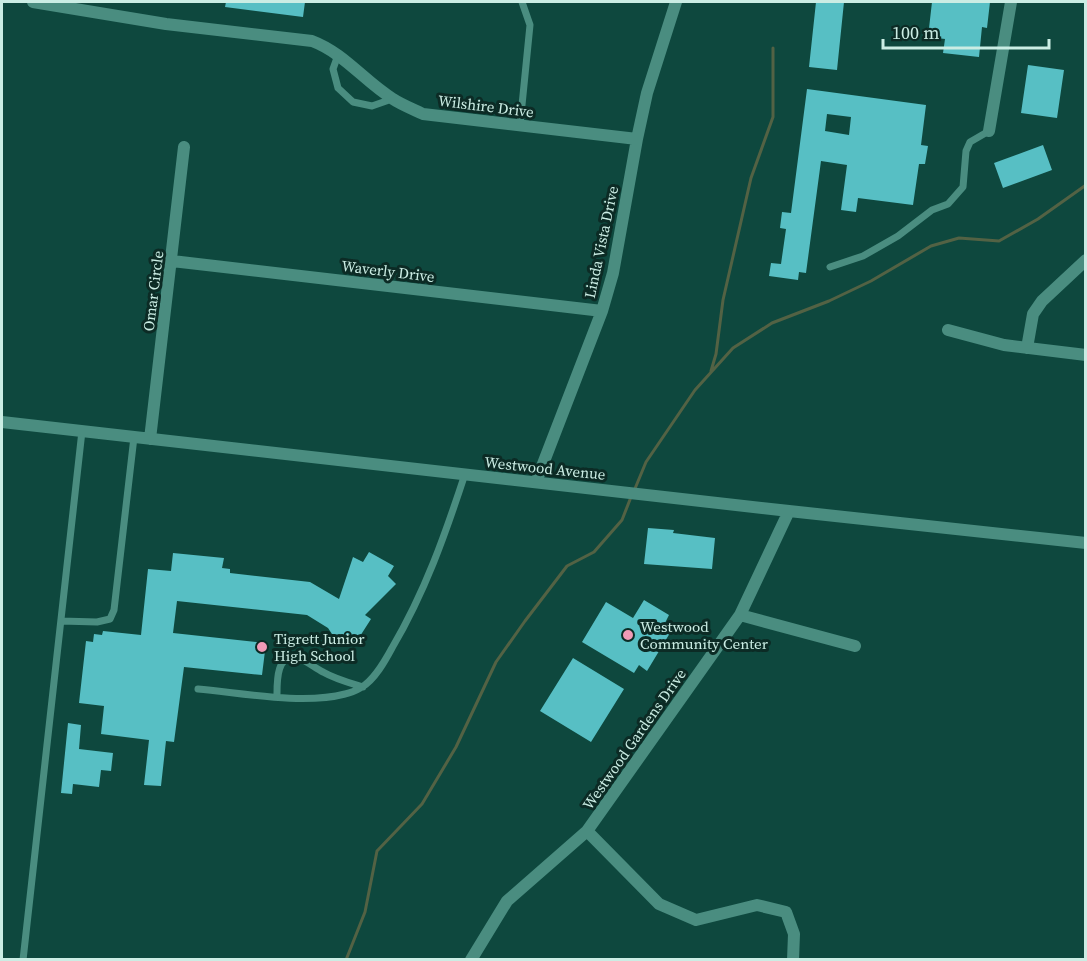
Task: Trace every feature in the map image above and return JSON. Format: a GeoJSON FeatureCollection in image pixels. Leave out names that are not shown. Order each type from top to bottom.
{"type":"FeatureCollection","features":[{"type":"Feature","properties":{"kind":"street","name":"Wilshire Drive"},"geometry":{"type":"LineString","coordinates":[[33,2],[166,24],[312,41],[327,47],[393,99],[423,114],[637,139]]}},
{"type":"Feature","properties":{"kind":"street","name":"Linda Vista Drive"},"geometry":{"type":"LineString","coordinates":[[536,482],[602,311],[613,273],[647,93],[676,2]]}},
{"type":"Feature","properties":{"kind":"street"},"geometry":{"type":"LineString","coordinates":[[989,131],[1011,2]]}},
{"type":"Feature","properties":{"kind":"street","name":"Omar Circle"},"geometry":{"type":"LineString","coordinates":[[150,439],[184,147]]}},
{"type":"Feature","properties":{"kind":"street"},"geometry":{"type":"LineString","coordinates":[[1027,348],[1029,327],[1037,307],[1086,260]]}},
{"type":"Feature","properties":{"kind":"street","name":"Waverly Drive"},"geometry":{"type":"LineString","coordinates":[[172,261],[602,311]]}},
{"type":"Feature","properties":{"kind":"street"},"geometry":{"type":"LineString","coordinates":[[948,330],[985,341],[1086,355]]}},
{"type":"Feature","properties":{"kind":"street","name":"Westwood Avenue"},"geometry":{"type":"LineString","coordinates":[[2,422],[1086,543]]}},
{"type":"Feature","properties":{"kind":"street","name":"Westwood Gardens Drive"},"geometry":{"type":"LineString","coordinates":[[471,960],[507,901],[587,831],[740,615],[789,511]]}},
{"type":"Feature","properties":{"kind":"street"},"geometry":{"type":"LineString","coordinates":[[740,615],[855,646]]}},
{"type":"Feature","properties":{"kind":"street"},"geometry":{"type":"LineString","coordinates":[[587,831],[659,903],[696,920],[757,905],[786,912],[794,934],[793,960]]}},
{"type":"Feature","properties":{"kind":"lane"},"geometry":{"type":"LineString","coordinates":[[520,126],[530,25],[522,2]]}},
{"type":"Feature","properties":{"kind":"lane"},"geometry":{"type":"LineString","coordinates":[[338,55],[333,69],[338,88],[353,102],[372,106],[393,99]]}},
{"type":"Feature","properties":{"kind":"lane"},"geometry":{"type":"LineString","coordinates":[[830,267],[863,256],[898,236],[932,210],[948,204],[963,187],[966,151],[970,142],[989,131]]}},
{"type":"Feature","properties":{"kind":"lane"},"geometry":{"type":"LineString","coordinates":[[23,960],[82,431]]}},
{"type":"Feature","properties":{"kind":"lane"},"geometry":{"type":"LineString","coordinates":[[61,621],[97,622],[110,619],[114,610],[134,437]]}},
{"type":"Feature","properties":{"kind":"lane"},"geometry":{"type":"LineString","coordinates":[[198,689],[277,696],[324,697],[345,694],[363,687],[383,664],[414,611],[447,530],[465,474]]}},
{"type":"Feature","properties":{"kind":"lane"},"geometry":{"type":"LineString","coordinates":[[277,696],[276,676],[285,661],[292,658],[300,659],[325,674],[363,687]]}},
{"type":"Feature","properties":{"kind":"building"},"geometry":{"type":"Polygon","coordinates":[[[226,2],[305,2],[303,17],[225,7],[226,2]]]}},
{"type":"Feature","properties":{"kind":"building"},"geometry":{"type":"Polygon","coordinates":[[[816,2],[844,2],[837,70],[809,67],[816,2]]]}},
{"type":"Feature","properties":{"kind":"building"},"geometry":{"type":"Polygon","coordinates":[[[932,2],[990,2],[987,28],[982,27],[979,57],[943,53],[945,39],[928,37],[932,2]]]}},
{"type":"Feature","properties":{"kind":"building"},"geometry":{"type":"Polygon","coordinates":[[[1028,65],[1064,70],[1057,118],[1021,113],[1028,65]]]}},
{"type":"Feature","properties":{"kind":"building"},"geometry":{"type":"Polygon","coordinates":[[[807,89],[926,105],[921,145],[928,146],[925,164],[919,164],[913,205],[858,198],[856,212],[841,210],[847,165],[821,161],[806,273],[799,272],[798,280],[769,276],[771,263],[781,264],[786,229],[780,228],[782,212],[791,213],[807,89]],[[827,114],[825,131],[849,135],[851,117],[827,114]]]}},
{"type":"Feature","properties":{"kind":"building"},"geometry":{"type":"Polygon","coordinates":[[[1043,145],[1052,170],[1003,188],[994,163],[1043,145]]]}},
{"type":"Feature","properties":{"kind":"building"},"geometry":{"type":"Polygon","coordinates":[[[648,528],[674,530],[673,533],[715,538],[712,569],[644,564],[648,528]]]}},
{"type":"Feature","properties":{"kind":"building"},"geometry":{"type":"Polygon","coordinates":[[[369,552],[394,566],[388,576],[396,584],[365,615],[371,619],[355,644],[347,639],[334,637],[328,628],[307,615],[177,601],[173,633],[266,643],[262,675],[184,667],[174,742],[166,741],[161,786],[144,785],[149,740],[101,734],[104,706],[79,703],[86,641],[93,642],[94,634],[102,635],[103,631],[141,635],[148,569],[171,571],[173,553],[224,558],[222,568],[230,569],[230,573],[310,582],[339,599],[353,557],[363,562],[369,552]]]}},
{"type":"Feature","properties":{"kind":"building","name":"Westwood Community Center"},"geometry":{"type":"Polygon","coordinates":[[[644,600],[669,615],[665,623],[673,628],[647,671],[639,665],[634,673],[582,642],[606,602],[633,618],[644,600]]]}},
{"type":"Feature","properties":{"kind":"building"},"geometry":{"type":"Polygon","coordinates":[[[573,658],[624,689],[591,742],[540,711],[573,658]]]}},
{"type":"Feature","properties":{"kind":"building"},"geometry":{"type":"Polygon","coordinates":[[[68,723],[81,725],[79,749],[113,753],[111,771],[101,770],[99,787],[73,784],[72,794],[61,793],[68,723]]]}},
{"type":"Feature","properties":{"kind":"waterway"},"geometry":{"type":"LineString","coordinates":[[711,371],[716,354],[723,300],[751,178],[773,117],[773,48]]}},
{"type":"Feature","properties":{"kind":"waterway"},"geometry":{"type":"LineString","coordinates":[[634,491],[646,462],[695,390],[733,348],[772,323],[829,301],[871,281],[931,246],[959,238],[999,241],[1038,219],[1086,185]]}},
{"type":"Feature","properties":{"kind":"waterway"},"geometry":{"type":"LineString","coordinates":[[346,960],[365,912],[377,851],[422,804],[456,747],[496,662],[525,621],[567,566],[594,552],[622,520],[631,497]]}},
{"type":"Feature","properties":{"kind":"place","name":"Westwood Community Center"},"geometry":{"type":"Point","coordinates":[628,635]}},
{"type":"Feature","properties":{"kind":"place","name":"Tigrett Junior High School"},"geometry":{"type":"Point","coordinates":[262,647]}}]}
